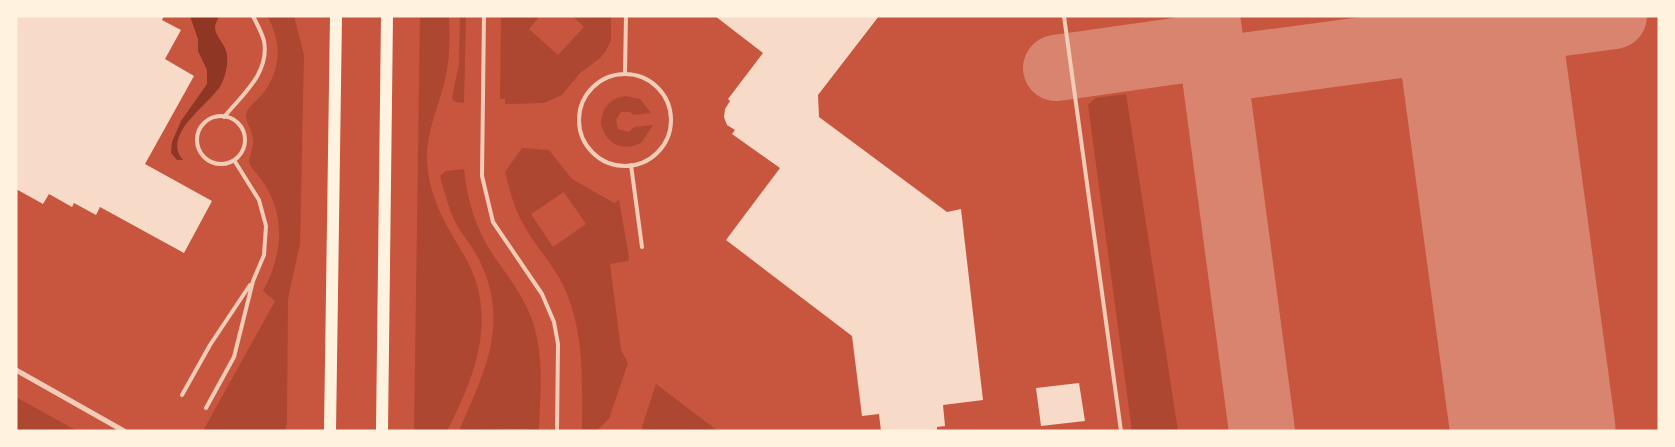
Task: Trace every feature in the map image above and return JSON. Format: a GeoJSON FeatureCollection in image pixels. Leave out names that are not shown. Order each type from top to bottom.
{"type":"FeatureCollection","features":[{"type":"Feature","properties":{"kind":"main road"},"geometry":{"type":"LineString","coordinates":[[330,431],[336,16]]}},
{"type":"Feature","properties":{"kind":"main road"},"geometry":{"type":"LineString","coordinates":[[382,431],[387,16]]}},
{"type":"Feature","properties":{"kind":"street"},"geometry":{"type":"LineString","coordinates":[[16,370],[124,431]]}},
{"type":"Feature","properties":{"kind":"lane"},"geometry":{"type":"LineString","coordinates":[[224,117],[254,82],[262,68],[265,55],[264,40],[253,16]]}},
{"type":"Feature","properties":{"kind":"lane"},"geometry":{"type":"LineString","coordinates":[[484,16],[482,176],[493,222],[542,294],[554,322],[558,344],[557,431]]}},
{"type":"Feature","properties":{"kind":"lane"},"geometry":{"type":"LineString","coordinates":[[624,74],[626,16]]}},
{"type":"Feature","properties":{"kind":"lane"},"geometry":{"type":"LineString","coordinates":[[1064,16],[1121,431]]}},
{"type":"Feature","properties":{"kind":"lane"},"geometry":{"type":"LineString","coordinates":[[624,74],[640,76],[654,83],[664,95],[671,117],[667,140],[658,152],[646,161],[630,165],[615,165],[601,159],[590,149],[582,136],[579,121],[581,106],[587,93],[597,83],[610,76],[624,74]]}},
{"type":"Feature","properties":{"kind":"lane"},"geometry":{"type":"LineString","coordinates":[[224,117],[232,119],[243,131],[244,147],[234,160],[227,163],[212,163],[205,158],[197,146],[199,131],[209,119],[224,117]]}},
{"type":"Feature","properties":{"kind":"lane"},"geometry":{"type":"LineString","coordinates":[[206,408],[234,357],[253,281],[264,255],[266,226],[259,200],[234,160]]}},
{"type":"Feature","properties":{"kind":"lane"},"geometry":{"type":"LineString","coordinates":[[630,165],[642,247]]}},
{"type":"Feature","properties":{"kind":"lane"},"geometry":{"type":"LineString","coordinates":[[182,395],[210,345],[253,281]]}},
{"type":"Feature","properties":{"kind":"shaded area"},"geometry":{"type":"Polygon","coordinates":[[[190,16],[219,16],[215,24],[215,30],[225,48],[227,61],[226,72],[221,85],[182,130],[178,140],[178,150],[183,160],[177,160],[171,153],[172,142],[181,121],[207,84],[207,70],[198,51],[198,39],[190,16]]]}},
{"type":"Feature","properties":{"kind":"shaded area"},"geometry":{"type":"Polygon","coordinates":[[[267,16],[294,16],[304,55],[300,244],[288,299],[287,422],[285,431],[203,431],[275,301],[263,291],[274,266],[277,253],[279,227],[277,214],[267,188],[249,163],[253,140],[246,117],[248,109],[268,87],[276,67],[278,57],[276,37],[267,16]]]}},
{"type":"Feature","properties":{"kind":"shaded area"},"geometry":{"type":"Polygon","coordinates":[[[420,16],[449,16],[447,68],[428,141],[428,174],[439,211],[475,277],[482,322],[474,367],[467,388],[447,431],[414,431],[420,16]]]}},
{"type":"Feature","properties":{"kind":"shaded area"},"geometry":{"type":"Polygon","coordinates":[[[460,16],[466,16],[464,103],[455,102],[452,98],[459,64],[460,16]]]}},
{"type":"Feature","properties":{"kind":"shaded area"},"geometry":{"type":"Polygon","coordinates":[[[501,16],[540,16],[529,29],[558,55],[584,27],[573,16],[611,16],[611,40],[600,58],[580,73],[562,95],[544,103],[505,104],[505,99],[500,99],[501,16]]]}},
{"type":"Feature","properties":{"kind":"shaded area"},"geometry":{"type":"Polygon","coordinates":[[[1126,94],[1178,431],[1132,431],[1088,105],[1095,98],[1126,94]]]}},
{"type":"Feature","properties":{"kind":"shaded area"},"geometry":{"type":"Polygon","coordinates":[[[625,96],[640,99],[651,113],[633,115],[630,112],[621,112],[616,120],[618,129],[629,132],[634,127],[653,125],[641,143],[627,147],[611,141],[603,131],[601,124],[607,105],[619,97],[625,96]]]}},
{"type":"Feature","properties":{"kind":"shaded area"},"geometry":{"type":"Polygon","coordinates":[[[522,148],[549,150],[572,179],[614,203],[619,200],[629,257],[628,261],[610,264],[621,350],[628,363],[609,419],[596,431],[582,431],[581,358],[576,322],[571,305],[560,279],[522,222],[513,201],[505,172],[522,148]],[[564,192],[531,214],[553,247],[586,224],[564,192]]]}},
{"type":"Feature","properties":{"kind":"shaded area"},"geometry":{"type":"Polygon","coordinates":[[[464,169],[467,192],[477,225],[493,255],[523,300],[531,317],[538,345],[541,373],[539,431],[521,429],[459,431],[484,370],[493,330],[490,288],[480,261],[452,215],[440,176],[446,171],[464,169]]]}},
{"type":"Feature","properties":{"kind":"shaded area"},"geometry":{"type":"Polygon","coordinates":[[[656,384],[718,431],[643,431],[642,427],[656,384]]]}},
{"type":"Feature","properties":{"kind":"shaded area"},"geometry":{"type":"Polygon","coordinates":[[[16,397],[77,431],[16,431],[16,397]]]}},
{"type":"Feature","properties":{"kind":"building"},"geometry":{"type":"Polygon","coordinates":[[[16,16],[164,16],[162,20],[181,30],[165,59],[194,76],[145,164],[212,201],[184,253],[100,207],[96,215],[74,203],[72,207],[49,194],[43,204],[16,189],[16,16]]]}},
{"type":"Feature","properties":{"kind":"building"},"geometry":{"type":"Polygon","coordinates":[[[715,16],[879,16],[818,95],[819,117],[947,212],[961,209],[983,400],[943,405],[945,426],[937,427],[937,431],[881,431],[879,414],[862,416],[852,336],[726,240],[780,168],[732,134],[735,130],[727,125],[724,117],[725,109],[730,101],[728,99],[763,53],[715,16]]]}},
{"type":"Feature","properties":{"kind":"building"},"geometry":{"type":"Polygon","coordinates":[[[1079,383],[1085,421],[1041,426],[1036,388],[1079,383]]]}},
{"type":"Feature","properties":{"kind":"taxiway"},"geometry":{"type":"LineString","coordinates":[[1207,16],[1262,431]]}},
{"type":"Feature","properties":{"kind":"taxiway"},"geometry":{"type":"LineString","coordinates":[[1214,70],[1614,16]]}},
{"type":"Feature","properties":{"kind":"taxiway"},"geometry":{"type":"LineString","coordinates":[[1398,45],[1423,48],[1456,63],[1473,81],[1491,122]]}},
{"type":"Feature","properties":{"kind":"taxiway"},"geometry":{"type":"LineString","coordinates":[[1056,68],[1211,46]]}},
{"type":"Feature","properties":{"kind":"runway"},"geometry":{"type":"LineString","coordinates":[[1477,16],[1533,431]]}}]}
